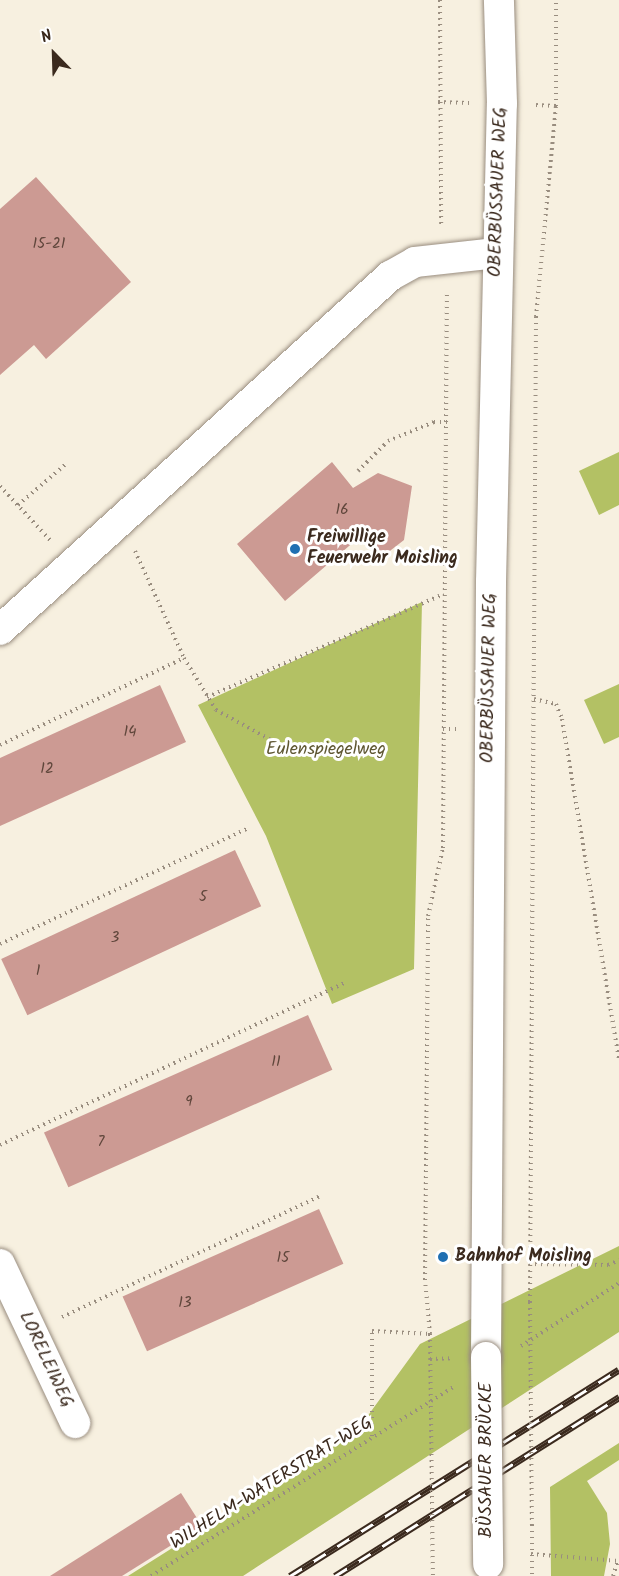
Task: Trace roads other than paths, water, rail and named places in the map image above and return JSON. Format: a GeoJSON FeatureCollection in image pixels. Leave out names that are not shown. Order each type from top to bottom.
{"type":"FeatureCollection","features":[{"type":"Feature","properties":{"kind":"street","name":"OBERBÜSSAUER WEG"},"geometry":{"type":"LineString","coordinates":[[486,1357],[490,705],[497,254],[502,104],[499,0]]}},
{"type":"Feature","properties":{"kind":"street"},"geometry":{"type":"LineString","coordinates":[[0,630],[390,276],[415,262],[497,254]]}},
{"type":"Feature","properties":{"kind":"street","name":"LORELEIWEG"},"geometry":{"type":"LineString","coordinates":[[0,1264],[75,1423]]}},
{"type":"Feature","properties":{"kind":"street","name":"BÜSSAUER BRÜCKE"},"geometry":{"type":"LineString","coordinates":[[486,1357],[488,1570]]}},
{"type":"Feature","properties":{"kind":"railway"},"geometry":{"type":"LineString","coordinates":[[290,1576],[619,1370]]}},
{"type":"Feature","properties":{"kind":"railway"},"geometry":{"type":"LineString","coordinates":[[335,1576],[619,1397]]}},
{"type":"Feature","properties":{"kind":"place","name":"Freiwillige Feuerwehr Moisling"},"geometry":{"type":"Point","coordinates":[295,549]}},
{"type":"Feature","properties":{"kind":"place","name":"Bahnhof Moisling"},"geometry":{"type":"Point","coordinates":[443,1257]}},
{"type":"Feature","properties":{"kind":"park label","name":"Eulenspiegelweg"},"geometry":{"type":"Point","coordinates":[326,750]}}]}
